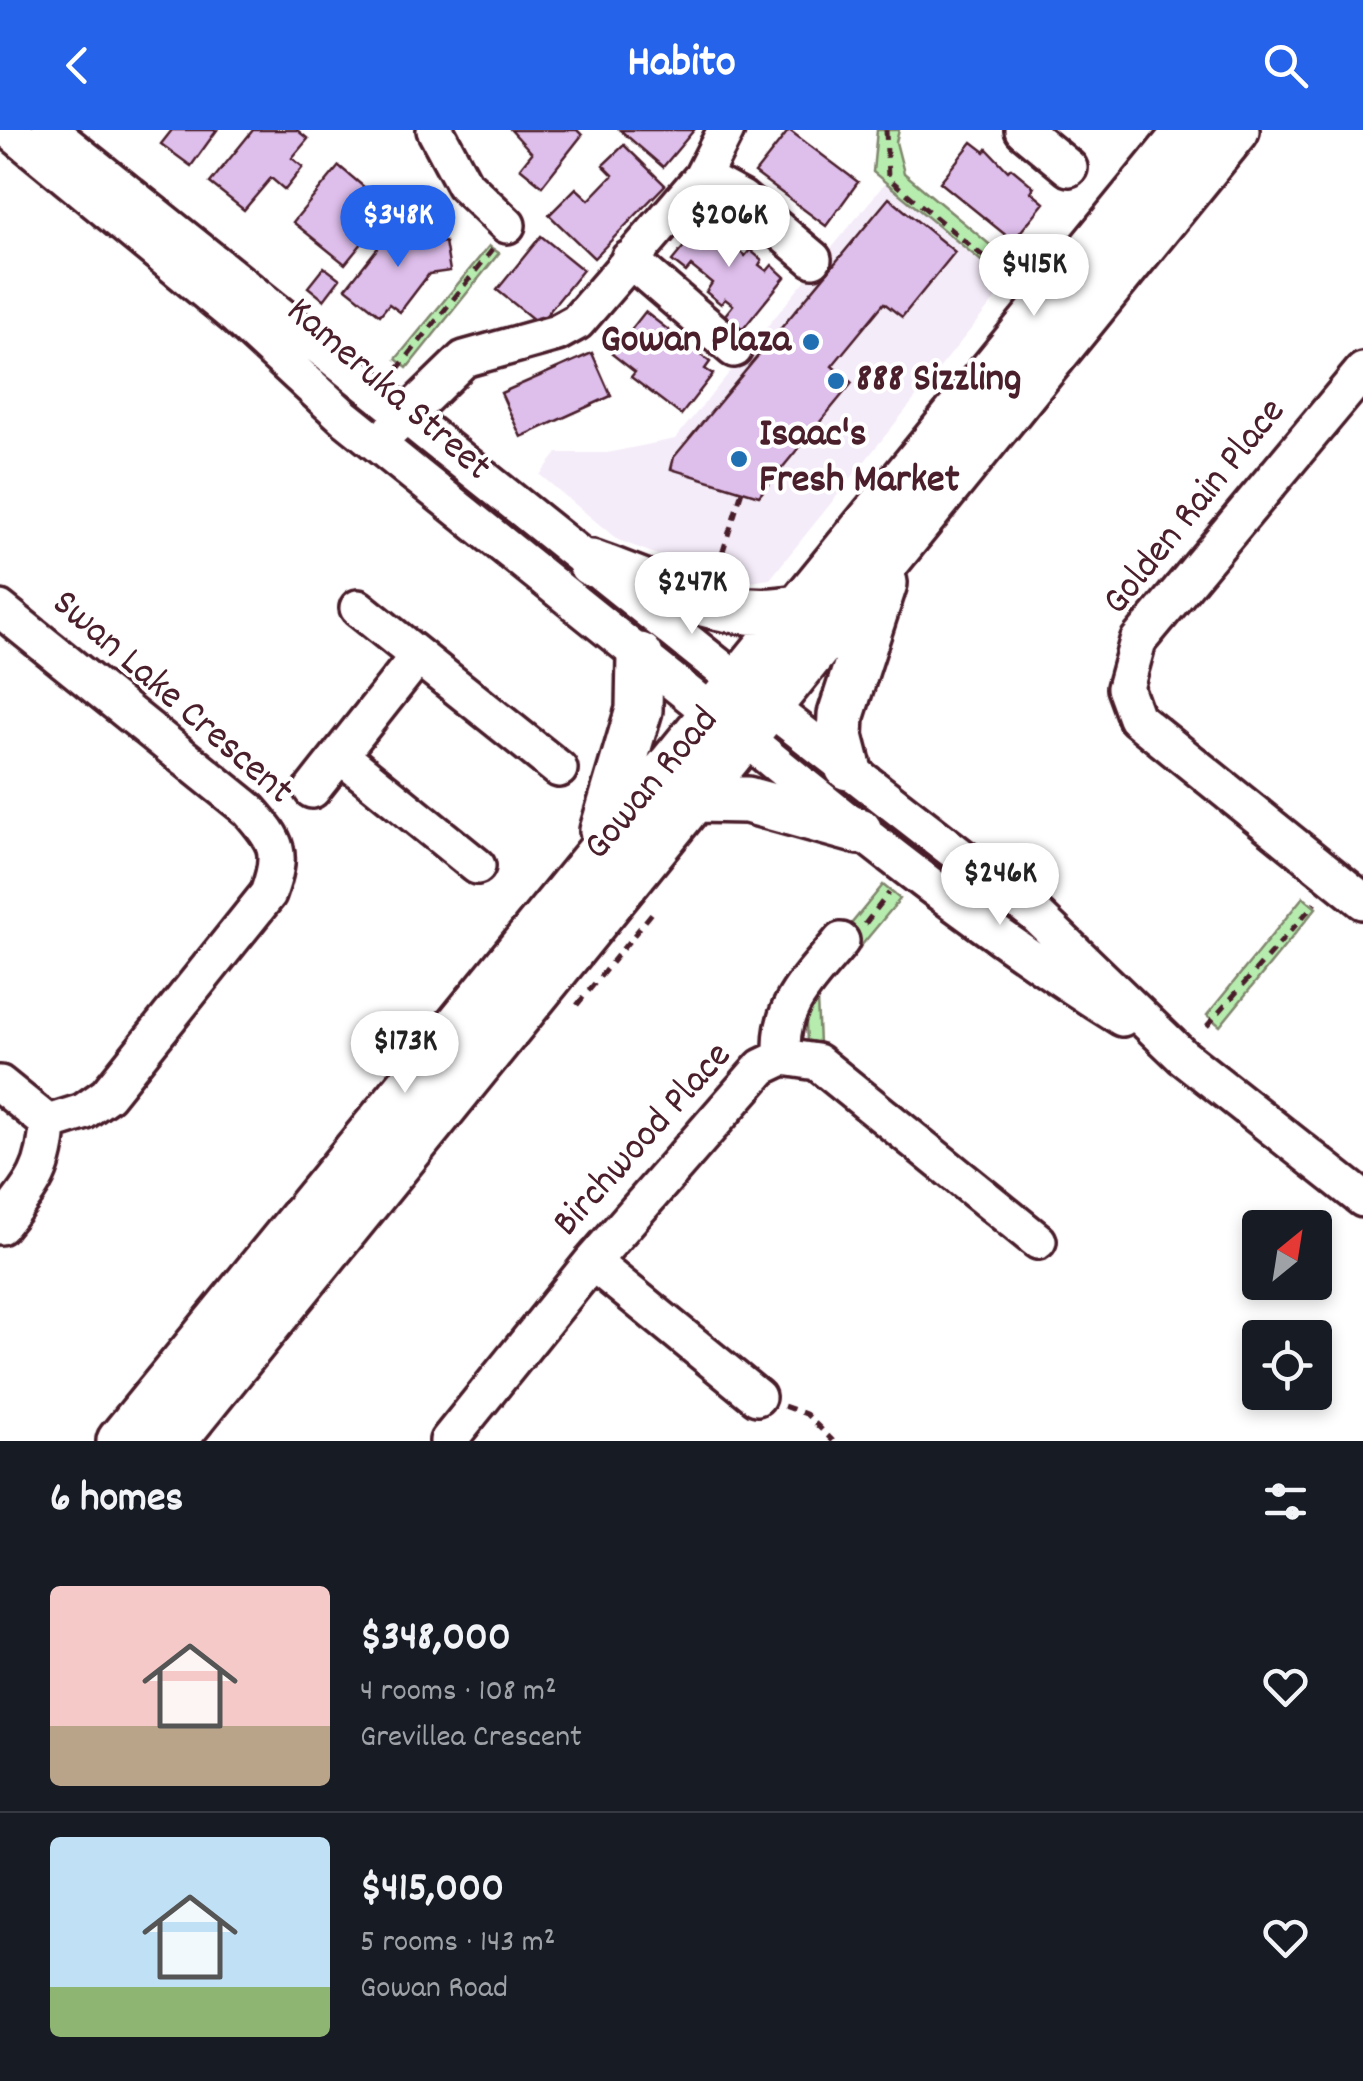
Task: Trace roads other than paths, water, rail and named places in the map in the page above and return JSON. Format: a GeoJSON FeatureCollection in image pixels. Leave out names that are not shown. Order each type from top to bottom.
{"type":"FeatureCollection","features":[{"type":"Feature","properties":{"kind":"main road","name":"Gowan Road"},"geometry":{"type":"LineString","coordinates":[[173,1441],[696,799],[799,607],[1188,130]]}},
{"type":"Feature","properties":{"kind":"main road","name":"Gowan Road"},"geometry":{"type":"LineString","coordinates":[[120,1441],[596,852],[892,558],[1236,130]]}},
{"type":"Feature","properties":{"kind":"main road"},"geometry":{"type":"LineString","coordinates":[[848,767],[840,736],[841,715],[892,558]]}},
{"type":"Feature","properties":{"kind":"main road"},"geometry":{"type":"LineString","coordinates":[[591,563],[738,612],[767,615],[799,607]]}},
{"type":"Feature","properties":{"kind":"main road"},"geometry":{"type":"LineString","coordinates":[[596,852],[639,710],[640,656]]}},
{"type":"Feature","properties":{"kind":"main road"},"geometry":{"type":"LineString","coordinates":[[696,799],[747,800],[859,832]]}},
{"type":"Feature","properties":{"kind":"street","name":"Kameruka Street"},"geometry":{"type":"LineString","coordinates":[[9,130],[235,316],[378,445],[640,656],[741,710]]}},
{"type":"Feature","properties":{"kind":"street","name":"Kameruka Street"},"geometry":{"type":"LineString","coordinates":[[49,130],[591,563],[741,710]]}},
{"type":"Feature","properties":{"kind":"street"},"geometry":{"type":"LineString","coordinates":[[437,130],[464,184],[506,225]]}},
{"type":"Feature","properties":{"kind":"street"},"geometry":{"type":"LineString","coordinates":[[378,445],[406,413],[430,396],[464,360],[556,334],[576,322],[702,178],[726,130]]}},
{"type":"Feature","properties":{"kind":"street"},"geometry":{"type":"LineString","coordinates":[[1023,130],[1069,168]]}},
{"type":"Feature","properties":{"kind":"street"},"geometry":{"type":"LineString","coordinates":[[702,178],[742,199],[814,258]]}},
{"type":"Feature","properties":{"kind":"street"},"geometry":{"type":"LineString","coordinates":[[629,258],[734,349]]}},
{"type":"Feature","properties":{"kind":"street","name":"Golden Rain Place"},"geometry":{"type":"LineString","coordinates":[[1353,895],[1136,718],[1126,688],[1138,641],[1363,370]]}},
{"type":"Feature","properties":{"kind":"street"},"geometry":{"type":"LineString","coordinates":[[493,537],[523,533],[539,520]]}},
{"type":"Feature","properties":{"kind":"street"},"geometry":{"type":"LineString","coordinates":[[358,608],[558,769]]}},
{"type":"Feature","properties":{"kind":"street","name":"Swan Lake Crescent"},"geometry":{"type":"LineString","coordinates":[[0,609],[248,810],[270,834],[279,862],[268,894],[107,1095],[83,1112],[48,1123]]}},
{"type":"Feature","properties":{"kind":"street"},"geometry":{"type":"LineString","coordinates":[[312,790],[418,656]]}},
{"type":"Feature","properties":{"kind":"street"},"geometry":{"type":"LineString","coordinates":[[741,710],[848,767],[1035,914],[1182,1056],[1363,1199]]}},
{"type":"Feature","properties":{"kind":"street"},"geometry":{"type":"LineString","coordinates":[[741,710],[859,832],[1035,964],[1182,1056]]}},
{"type":"Feature","properties":{"kind":"street"},"geometry":{"type":"LineString","coordinates":[[340,755],[477,866]]}},
{"type":"Feature","properties":{"kind":"street"},"geometry":{"type":"LineString","coordinates":[[784,1057],[779,1031],[790,1003],[841,941]]}},
{"type":"Feature","properties":{"kind":"street","name":"Birchwood Place"},"geometry":{"type":"LineString","coordinates":[[448,1441],[592,1262],[762,1067],[784,1057],[817,1062],[1038,1241]]}},
{"type":"Feature","properties":{"kind":"street"},"geometry":{"type":"LineString","coordinates":[[0,1084],[48,1123],[47,1155],[39,1177],[0,1226]]}},
{"type":"Feature","properties":{"kind":"street"},"geometry":{"type":"LineString","coordinates":[[592,1262],[758,1396]]}},
{"type":"Feature","properties":{"kind":"place","name":"Gowan Plaza"},"geometry":{"type":"Point","coordinates":[811,342]}},
{"type":"Feature","properties":{"kind":"place","name":"888 Sizzling"},"geometry":{"type":"Point","coordinates":[836,381]}},
{"type":"Feature","properties":{"kind":"place","name":"Isaac's Fresh Market"},"geometry":{"type":"Point","coordinates":[739,459]}}]}
